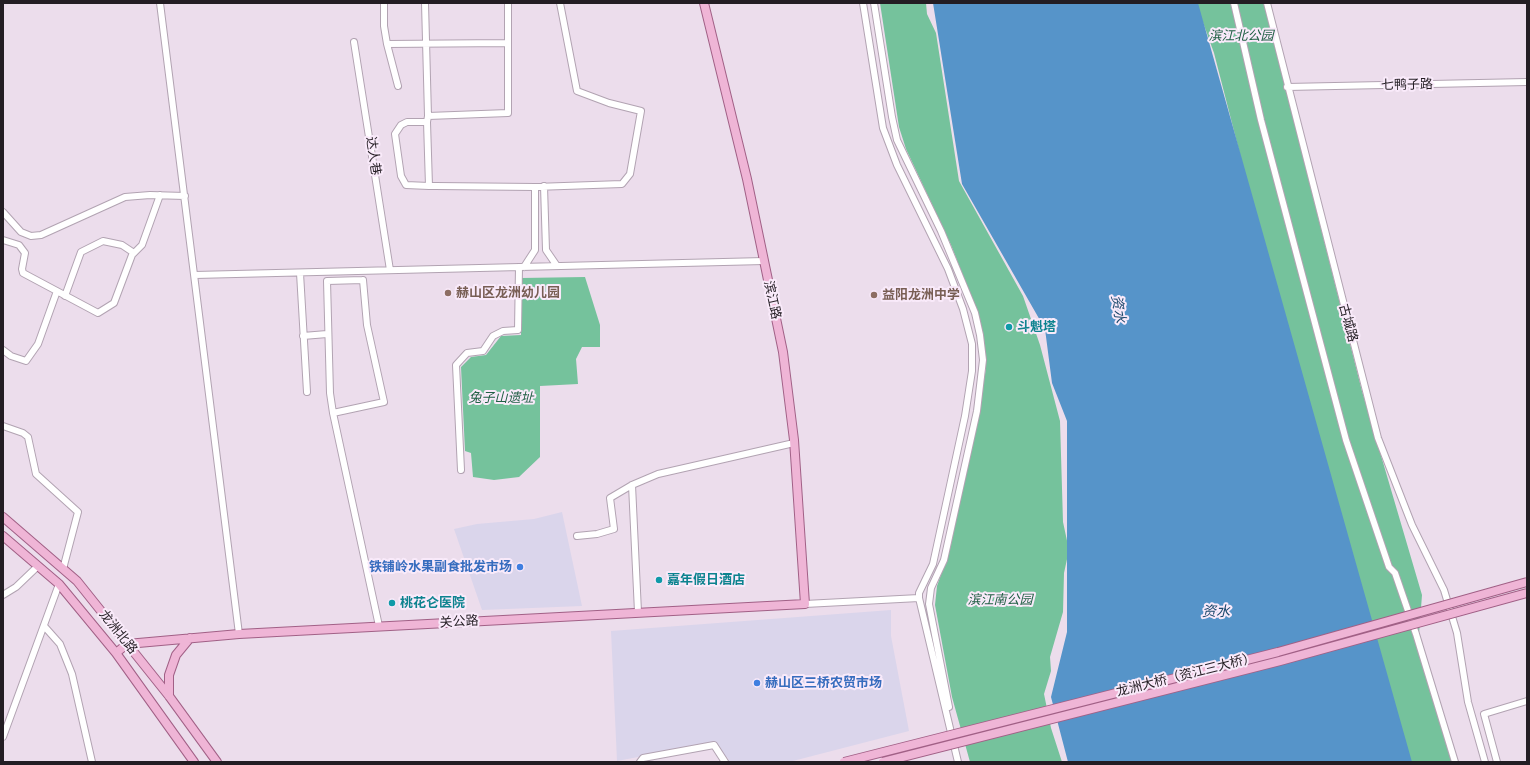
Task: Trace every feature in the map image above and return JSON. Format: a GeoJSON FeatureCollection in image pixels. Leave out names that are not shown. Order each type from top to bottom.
{"type":"FeatureCollection","features":[{"type":"Feature","properties":{"kind":"main road","name":"滨江路"},"geometry":{"type":"LineString","coordinates":[[704,3],[747,179],[783,352],[794,443],[805,604]]}},
{"type":"Feature","properties":{"kind":"main road","name":"龙洲北路"},"geometry":{"type":"LineString","coordinates":[[3,517],[77,581],[169,696],[217,762]]}},
{"type":"Feature","properties":{"kind":"main road","name":"龙洲北路"},"geometry":{"type":"LineString","coordinates":[[3,536],[59,584],[116,653],[194,762]]}},
{"type":"Feature","properties":{"kind":"main road","name":"龙洲大桥（资江三大桥）"},"geometry":{"type":"LineString","coordinates":[[844,762],[1278,652],[1527,582]]}},
{"type":"Feature","properties":{"kind":"main road","name":"龙洲大桥（资江三大桥）"},"geometry":{"type":"LineString","coordinates":[[883,762],[1280,661],[1527,593]]}},
{"type":"Feature","properties":{"kind":"main road","name":"关公路"},"geometry":{"type":"LineString","coordinates":[[127,644],[239,634],[805,604]]}},
{"type":"Feature","properties":{"kind":"main road"},"geometry":{"type":"LineString","coordinates":[[169,696],[169,675],[176,655],[190,638]]}},
{"type":"Feature","properties":{"kind":"main road"},"geometry":{"type":"LineString","coordinates":[[116,653],[127,644]]}},
{"type":"Feature","properties":{"kind":"street"},"geometry":{"type":"LineString","coordinates":[[160,3],[239,634]]}},
{"type":"Feature","properties":{"kind":"street"},"geometry":{"type":"LineString","coordinates":[[384,3],[384,26],[387,44],[398,86]]}},
{"type":"Feature","properties":{"kind":"street"},"geometry":{"type":"LineString","coordinates":[[425,3],[429,186]]}},
{"type":"Feature","properties":{"kind":"street"},"geometry":{"type":"LineString","coordinates":[[508,3],[508,113],[428,119],[407,122],[400,125],[395,134],[400,176],[406,185],[535,187],[622,184],[630,174],[641,112],[609,103],[577,91],[560,3]]}},
{"type":"Feature","properties":{"kind":"street"},"geometry":{"type":"LineString","coordinates":[[863,3],[883,128],[897,165],[948,269],[963,309],[972,344],[972,371],[965,416],[933,564],[919,593],[958,762]]}},
{"type":"Feature","properties":{"kind":"street"},"geometry":{"type":"LineString","coordinates":[[874,3],[892,117],[898,140],[941,231],[975,313],[980,334],[983,360],[977,411],[944,560],[931,588],[929,604],[949,707]]}},
{"type":"Feature","properties":{"kind":"street"},"geometry":{"type":"LineString","coordinates":[[1234,3],[1261,120],[1346,440],[1389,567],[1395,573],[1416,634],[1455,762]]}},
{"type":"Feature","properties":{"kind":"street","name":"古城路"},"geometry":{"type":"LineString","coordinates":[[1267,3],[1287,87],[1378,438],[1412,525],[1444,590],[1457,633],[1468,702],[1485,762]]}},
{"type":"Feature","properties":{"kind":"street","name":"达人巷"},"geometry":{"type":"LineString","coordinates":[[354,42],[390,270]]}},
{"type":"Feature","properties":{"kind":"street"},"geometry":{"type":"LineString","coordinates":[[387,44],[508,43]]}},
{"type":"Feature","properties":{"kind":"street","name":"七鸭子路"},"geometry":{"type":"LineString","coordinates":[[1287,87],[1527,82]]}},
{"type":"Feature","properties":{"kind":"street"},"geometry":{"type":"LineString","coordinates":[[544,186],[546,250],[557,266]]}},
{"type":"Feature","properties":{"kind":"street"},"geometry":{"type":"LineString","coordinates":[[461,470],[456,365],[467,353],[483,351],[493,336],[503,331],[518,330],[522,267],[535,250],[535,187]]}},
{"type":"Feature","properties":{"kind":"street"},"geometry":{"type":"LineString","coordinates":[[3,212],[21,232],[31,236],[41,235],[125,197],[160,195],[185,196]]}},
{"type":"Feature","properties":{"kind":"street"},"geometry":{"type":"LineString","coordinates":[[3,240],[19,245],[25,253],[22,269],[23,273],[98,313],[114,303],[134,253],[142,245],[160,195]]}},
{"type":"Feature","properties":{"kind":"street"},"geometry":{"type":"LineString","coordinates":[[65,296],[81,252],[103,241],[122,245],[134,253]]}},
{"type":"Feature","properties":{"kind":"street"},"geometry":{"type":"LineString","coordinates":[[195,275],[764,261]]}},
{"type":"Feature","properties":{"kind":"street"},"geometry":{"type":"LineString","coordinates":[[300,273],[307,392]]}},
{"type":"Feature","properties":{"kind":"street"},"geometry":{"type":"LineString","coordinates":[[333,413],[384,402],[368,325],[363,280],[327,281],[327,334],[330,393],[333,413],[379,626]]}},
{"type":"Feature","properties":{"kind":"street"},"geometry":{"type":"LineString","coordinates":[[3,350],[11,356],[26,361],[38,344],[57,291]]}},
{"type":"Feature","properties":{"kind":"street"},"geometry":{"type":"LineString","coordinates":[[304,336],[327,334]]}},
{"type":"Feature","properties":{"kind":"street"},"geometry":{"type":"LineString","coordinates":[[3,426],[23,433],[28,437],[36,474],[78,512],[63,569]]}},
{"type":"Feature","properties":{"kind":"street"},"geometry":{"type":"LineString","coordinates":[[577,536],[597,534],[614,529],[610,498],[658,474],[794,443]]}},
{"type":"Feature","properties":{"kind":"street"},"geometry":{"type":"LineString","coordinates":[[632,486],[638,612]]}},
{"type":"Feature","properties":{"kind":"street"},"geometry":{"type":"LineString","coordinates":[[3,595],[16,587],[38,566]]}},
{"type":"Feature","properties":{"kind":"street"},"geometry":{"type":"LineString","coordinates":[[3,737],[59,584]]}},
{"type":"Feature","properties":{"kind":"street"},"geometry":{"type":"LineString","coordinates":[[805,604],[919,598]]}},
{"type":"Feature","properties":{"kind":"street"},"geometry":{"type":"LineString","coordinates":[[44,626],[60,644],[72,674],[92,762]]}},
{"type":"Feature","properties":{"kind":"street"},"geometry":{"type":"LineString","coordinates":[[1496,762],[1484,714],[1527,701]]}},
{"type":"Feature","properties":{"kind":"street"},"geometry":{"type":"LineString","coordinates":[[640,762],[643,758],[714,745],[725,762]]}},
{"type":"Feature","properties":{"kind":"shaded area","name":"铁铺岭水果副食批发市场"},"geometry":{"type":"Polygon","coordinates":[[[562,512],[582,606],[482,610],[454,529],[477,524],[534,519],[562,512]]]}},
{"type":"Feature","properties":{"kind":"shaded area","name":"赫山区三桥农贸市场"},"geometry":{"type":"Polygon","coordinates":[[[891,610],[891,636],[909,731],[789,762],[729,762],[728,758],[707,744],[617,761],[611,631],[891,610]]]}},
{"type":"Feature","properties":{"kind":"green space","name":"滨江南公园"},"geometry":{"type":"Polygon","coordinates":[[[880,3],[926,3],[927,14],[936,33],[959,181],[1023,296],[1040,345],[1060,421],[1063,522],[1069,550],[1064,573],[1063,612],[1050,657],[1051,671],[1044,694],[1051,728],[1062,762],[970,762],[952,697],[935,605],[937,586],[950,549],[977,422],[986,368],[984,342],[977,311],[951,245],[906,149],[899,127],[880,3]]]}},
{"type":"Feature","properties":{"kind":"green space","name":"滨江北公园"},"geometry":{"type":"Polygon","coordinates":[[[1196,3],[1264,3],[1362,391],[1422,595],[1419,634],[1456,762],[1405,762],[1282,318],[1214,53],[1196,3]]]}},
{"type":"Feature","properties":{"kind":"green space","name":"兔子山遗址"},"geometry":{"type":"Polygon","coordinates":[[[585,277],[600,325],[600,347],[582,347],[576,359],[578,384],[540,386],[540,457],[519,477],[494,480],[473,477],[471,453],[465,451],[461,367],[471,357],[486,355],[501,336],[521,335],[521,278],[585,277]]]}},
{"type":"Feature","properties":{"kind":"water","name":"资水"},"geometry":{"type":"Polygon","coordinates":[[[933,3],[1198,3],[1412,762],[1068,762],[1051,697],[1067,632],[1067,421],[1052,383],[1045,329],[962,184],[933,3]]]}},
{"type":"Feature","properties":{"kind":"place","name":"赫山区龙洲幼儿园"},"geometry":{"type":"Point","coordinates":[448,293]}},
{"type":"Feature","properties":{"kind":"place","name":"益阳龙洲中学"},"geometry":{"type":"Point","coordinates":[874,295]}},
{"type":"Feature","properties":{"kind":"place","name":"斗魁塔"},"geometry":{"type":"Point","coordinates":[1009,327]}},
{"type":"Feature","properties":{"kind":"place","name":"铁铺岭水果副食批发市场"},"geometry":{"type":"Point","coordinates":[520,567]}},
{"type":"Feature","properties":{"kind":"place","name":"嘉年假日酒店"},"geometry":{"type":"Point","coordinates":[659,580]}},
{"type":"Feature","properties":{"kind":"place","name":"桃花仑医院"},"geometry":{"type":"Point","coordinates":[392,603]}},
{"type":"Feature","properties":{"kind":"place","name":"赫山区三桥农贸市场"},"geometry":{"type":"Point","coordinates":[757,683]}}]}
